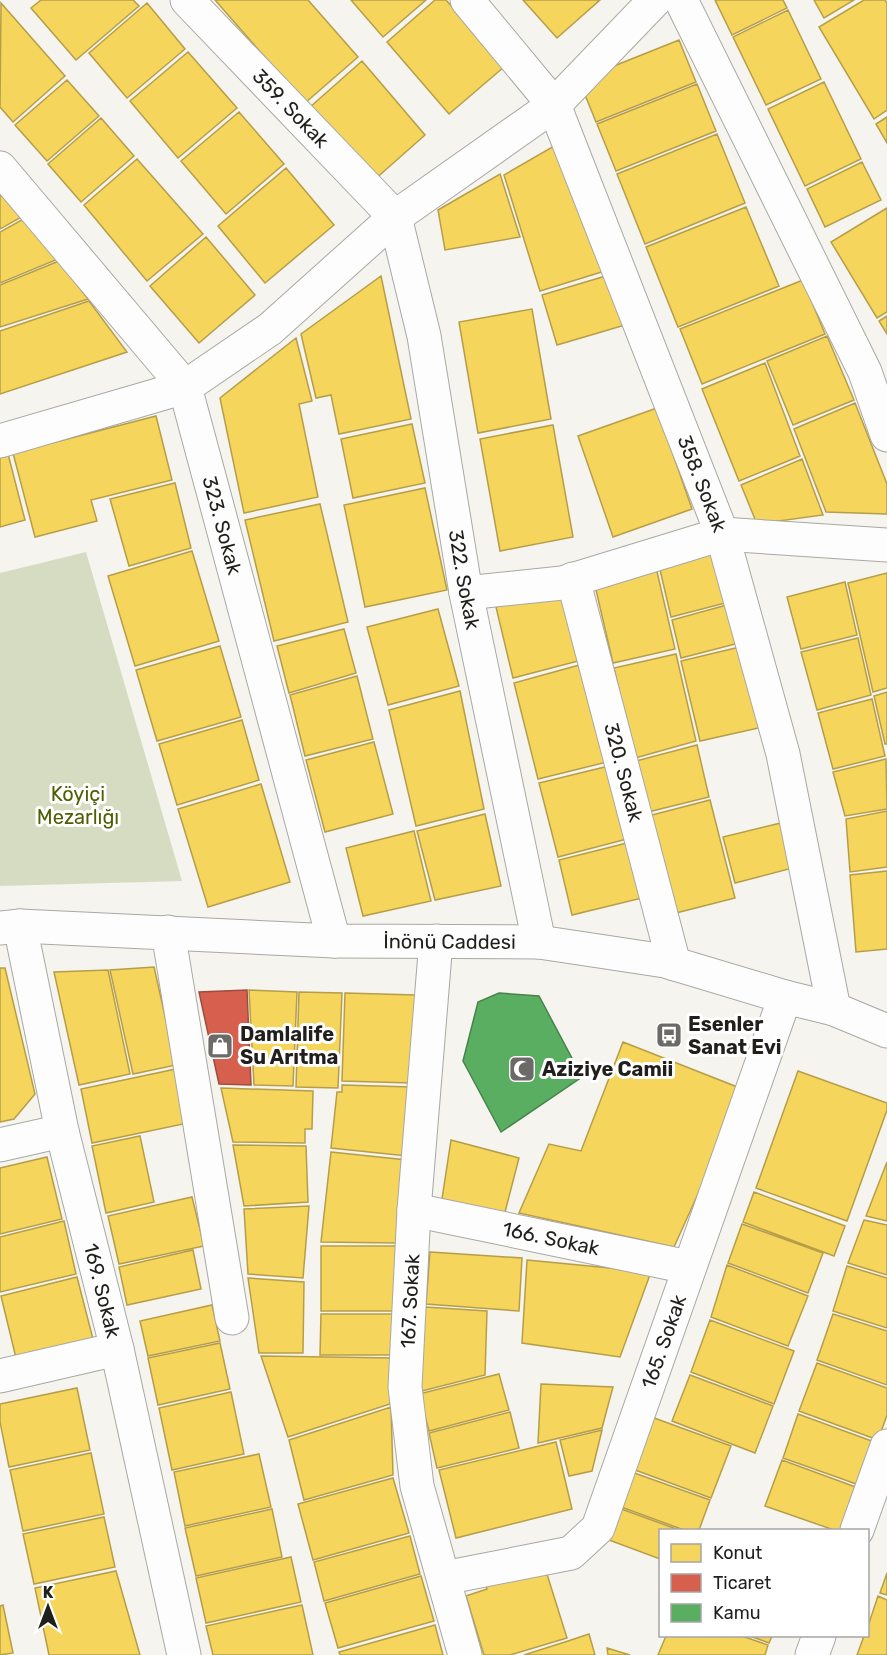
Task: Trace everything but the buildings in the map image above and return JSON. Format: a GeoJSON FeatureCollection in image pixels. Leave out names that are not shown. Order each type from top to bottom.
{"type":"FeatureCollection","features":[{"type":"Feature","properties":{"kind":"street","name":"359. Sokak"},"geometry":{"type":"LineString","coordinates":[[187,0],[395,218]]}},
{"type":"Feature","properties":{"kind":"street","name":"358. Sokak"},"geometry":{"type":"LineString","coordinates":[[467,0],[554,105],[722,534],[783,754],[834,1009]]}},
{"type":"Feature","properties":{"kind":"street"},"geometry":{"type":"LineString","coordinates":[[0,441],[185,387],[270,330],[395,218],[554,105],[655,0]]}},
{"type":"Feature","properties":{"kind":"street"},"geometry":{"type":"LineString","coordinates":[[681,0],[865,372],[887,435]]}},
{"type":"Feature","properties":{"kind":"street","name":"323. Sokak"},"geometry":{"type":"LineString","coordinates":[[0,168],[185,387],[334,941]]}},
{"type":"Feature","properties":{"kind":"street","name":"322. Sokak"},"geometry":{"type":"LineString","coordinates":[[395,218],[424,336],[466,592],[539,942]]}},
{"type":"Feature","properties":{"kind":"street"},"geometry":{"type":"LineString","coordinates":[[466,592],[562,583],[722,534],[887,545]]}},
{"type":"Feature","properties":{"kind":"street","name":"320. Sokak"},"geometry":{"type":"LineString","coordinates":[[573,579],[674,964]]}},
{"type":"Feature","properties":{"kind":"street","name":"İnönü Caddesi"},"geometry":{"type":"LineString","coordinates":[[10,927],[168,932],[334,941],[539,942],[665,960],[785,997],[834,1009],[887,1031]]}},
{"type":"Feature","properties":{"kind":"street","name":"169. Sokak"},"geometry":{"type":"LineString","coordinates":[[10,927],[117,1349],[184,1655]]}},
{"type":"Feature","properties":{"kind":"street"},"geometry":{"type":"LineString","coordinates":[[168,932],[232,1318]]}},
{"type":"Feature","properties":{"kind":"street","name":"167. Sokak"},"geometry":{"type":"LineString","coordinates":[[436,941],[414,1210],[405,1387],[417,1486],[465,1655]]}},
{"type":"Feature","properties":{"kind":"street","name":"165. Sokak"},"geometry":{"type":"LineString","coordinates":[[444,1578],[571,1553],[598,1528],[785,997]]}},
{"type":"Feature","properties":{"kind":"street"},"geometry":{"type":"LineString","coordinates":[[0,1144],[62,1131]]}},
{"type":"Feature","properties":{"kind":"street","name":"166. Sokak"},"geometry":{"type":"LineString","coordinates":[[414,1210],[688,1268]]}},
{"type":"Feature","properties":{"kind":"street"},"geometry":{"type":"LineString","coordinates":[[0,1376],[117,1349]]}},
{"type":"Feature","properties":{"kind":"street"},"geometry":{"type":"LineString","coordinates":[[857,1529],[887,1446]]}},
{"type":"Feature","properties":{"kind":"street"},"geometry":{"type":"LineString","coordinates":[[812,1655],[818,1637]]}},
{"type":"Feature","properties":{"kind":"green space","name":"Köyiçi Mezarlığı"},"geometry":{"type":"Polygon","coordinates":[[[86,552],[182,881],[0,886],[0,573],[86,552]]]}},
{"type":"Feature","properties":{"kind":"place","name":"Esenler Sanat Evi"},"geometry":{"type":"Point","coordinates":[669,1035]}},
{"type":"Feature","properties":{"kind":"place","name":"Damlalife Su Arıtma"},"geometry":{"type":"Point","coordinates":[220,1046]}},
{"type":"Feature","properties":{"kind":"place","name":"Aziziye Camii"},"geometry":{"type":"Point","coordinates":[522,1069]}}]}
